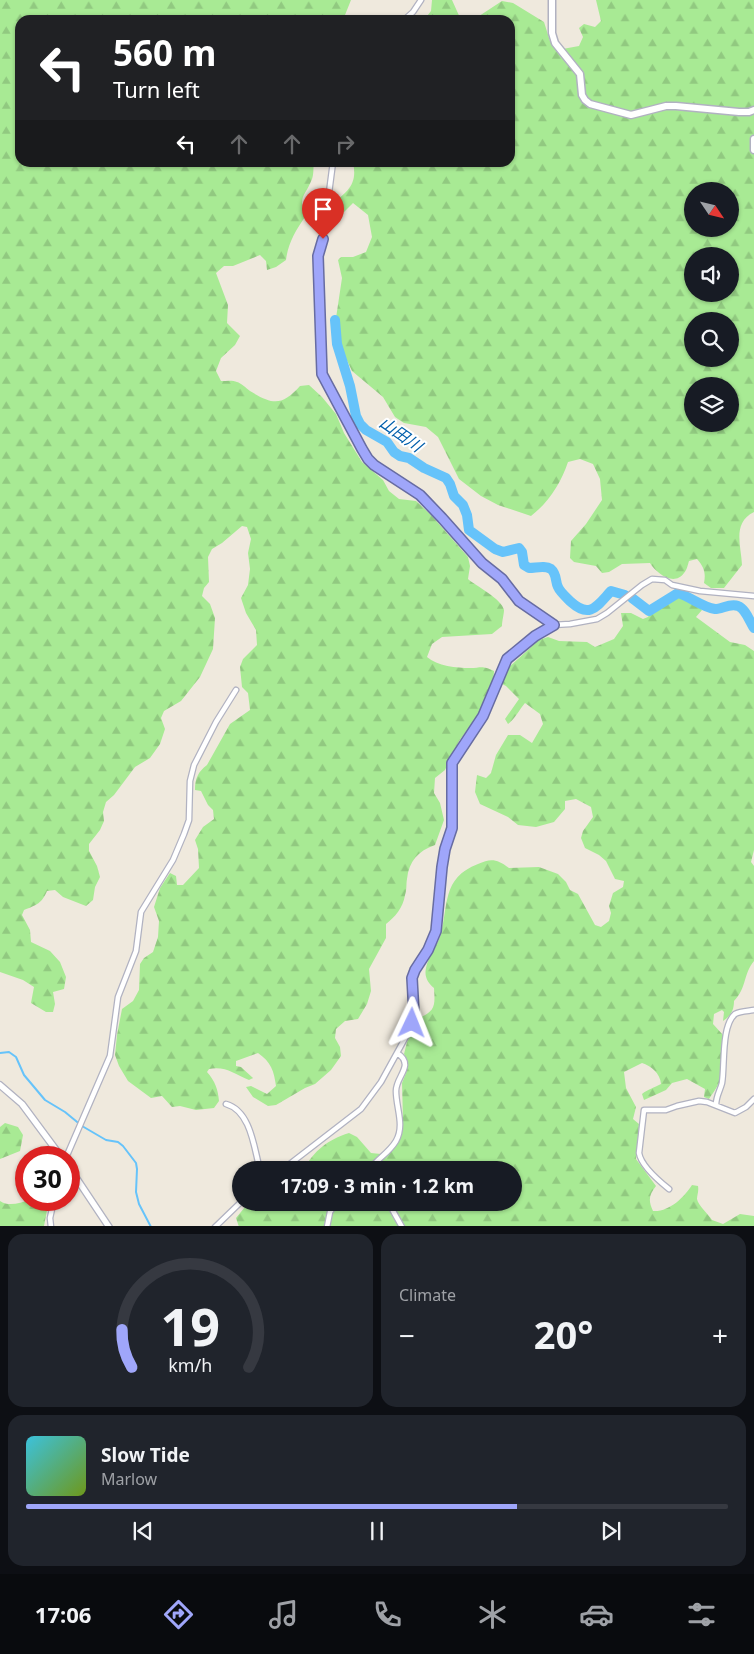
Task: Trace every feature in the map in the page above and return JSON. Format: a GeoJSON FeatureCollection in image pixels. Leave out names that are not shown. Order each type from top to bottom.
{"type":"FeatureCollection","features":[{"type":"Feature","properties":{"kind":"main road"},"geometry":{"type":"LineString","coordinates":[[554,1],[552,33],[555,43],[580,74],[582,95],[590,104],[632,116],[666,106],[738,112],[754,110]]}},
{"type":"Feature","properties":{"kind":"main road"},"geometry":{"type":"LineString","coordinates":[[754,139],[754,150]]}},
{"type":"Feature","properties":{"kind":"street"},"geometry":{"type":"LineString","coordinates":[[410,15],[421,0]]}},
{"type":"Feature","properties":{"kind":"street"},"geometry":{"type":"LineString","coordinates":[[332,167],[323,239],[318,256],[322,374],[368,459],[420,495],[482,563],[502,579],[519,601],[554,625]]}},
{"type":"Feature","properties":{"kind":"street"},"geometry":{"type":"LineString","coordinates":[[294,1161],[361,1109],[381,1082],[409,1031],[414,1014],[412,988],[415,970],[428,950],[436,931],[442,867],[445,849],[452,828],[452,763],[483,716],[507,659],[527,642],[554,625],[597,619],[642,584],[652,579],[665,580],[672,584],[700,591],[754,596]]}},
{"type":"Feature","properties":{"kind":"street"},"geometry":{"type":"LineString","coordinates":[[71,1146],[110,1056],[118,997],[136,951],[141,912],[173,860],[189,820],[191,772],[216,722],[236,690]]}},
{"type":"Feature","properties":{"kind":"street"},"geometry":{"type":"LineString","coordinates":[[716,1105],[716,1098],[722,1083],[726,1030],[729,1022],[739,1012],[754,1010]]}},
{"type":"Feature","properties":{"kind":"street"},"geometry":{"type":"LineString","coordinates":[[377,1161],[389,1151],[400,1132],[397,1085],[405,1067],[405,1062],[403,1057],[397,1053]]}},
{"type":"Feature","properties":{"kind":"street"},"geometry":{"type":"LineString","coordinates":[[0,1085],[22,1104],[54,1146]]}},
{"type":"Feature","properties":{"kind":"street"},"geometry":{"type":"LineString","coordinates":[[669,1189],[640,1159],[644,1110],[666,1110],[699,1101],[716,1105],[735,1113],[746,1108],[754,1099]]}},
{"type":"Feature","properties":{"kind":"street"},"geometry":{"type":"LineString","coordinates":[[226,1104],[243,1116],[257,1161]]}},
{"type":"Feature","properties":{"kind":"street"},"geometry":{"type":"LineString","coordinates":[[80,1183],[110,1226]]}},
{"type":"Feature","properties":{"kind":"street"},"geometry":{"type":"LineString","coordinates":[[215,1226],[232,1210]]}},
{"type":"Feature","properties":{"kind":"street"},"geometry":{"type":"LineString","coordinates":[[51,1226],[52,1211]]}},
{"type":"Feature","properties":{"kind":"street"},"geometry":{"type":"LineString","coordinates":[[327,1226],[331,1211]]}},
{"type":"Feature","properties":{"kind":"street"},"geometry":{"type":"LineString","coordinates":[[393,1211],[402,1226]]}},
{"type":"Feature","properties":{"kind":"green space"},"geometry":{"type":"Polygon","coordinates":[[[0,0],[351,0],[345,15],[15,15],[15,167],[314,167],[313,177],[302,200],[305,217],[293,237],[286,260],[276,267],[267,270],[266,261],[260,255],[233,266],[224,266],[216,273],[228,305],[227,323],[240,336],[235,345],[221,358],[216,371],[221,381],[242,384],[258,396],[271,401],[282,400],[294,393],[300,386],[309,385],[336,414],[344,433],[362,462],[383,480],[389,491],[399,499],[416,501],[468,557],[470,566],[468,579],[494,597],[502,606],[504,610],[502,626],[492,634],[442,637],[432,644],[427,657],[453,667],[482,667],[490,669],[494,671],[493,686],[476,718],[459,741],[445,770],[435,778],[434,793],[440,803],[444,820],[435,845],[424,850],[412,862],[402,904],[386,924],[386,938],[369,969],[371,991],[367,1004],[358,1019],[345,1021],[336,1029],[335,1038],[340,1047],[341,1056],[331,1070],[315,1084],[276,1105],[268,1106],[253,1097],[246,1087],[251,1086],[267,1094],[276,1086],[271,1067],[258,1053],[236,1061],[236,1066],[241,1067],[253,1078],[249,1080],[230,1071],[215,1068],[209,1069],[207,1072],[216,1085],[218,1093],[219,1101],[214,1108],[196,1110],[180,1106],[172,1107],[162,1096],[151,1098],[128,1081],[119,1066],[115,1055],[117,1035],[122,1009],[133,1001],[139,990],[140,964],[144,958],[153,952],[158,937],[159,921],[154,907],[160,888],[170,873],[176,876],[177,885],[183,885],[199,868],[198,849],[195,840],[203,827],[214,819],[213,810],[208,805],[201,791],[195,790],[196,779],[201,770],[207,765],[230,724],[250,710],[248,693],[242,687],[240,667],[243,659],[257,645],[256,630],[246,613],[241,598],[248,585],[250,569],[248,553],[251,539],[247,527],[242,526],[212,549],[208,557],[209,582],[204,588],[202,596],[210,604],[215,618],[213,649],[200,677],[181,701],[164,711],[161,718],[165,729],[160,744],[150,758],[135,767],[114,795],[106,802],[103,812],[104,821],[100,830],[89,844],[89,851],[97,866],[100,877],[95,887],[93,900],[86,906],[63,897],[55,890],[47,891],[38,903],[24,910],[22,915],[30,930],[31,942],[50,951],[60,962],[66,977],[64,989],[53,992],[55,1004],[53,1012],[46,1012],[31,1003],[34,987],[23,980],[0,972],[0,0]]]}},
{"type":"Feature","properties":{"kind":"green space"},"geometry":{"type":"Polygon","coordinates":[[[432,0],[452,0],[459,15],[428,15],[431,11],[432,0]]]}},
{"type":"Feature","properties":{"kind":"green space"},"geometry":{"type":"Polygon","coordinates":[[[596,0],[754,0],[754,512],[747,517],[740,528],[742,565],[724,588],[711,588],[704,583],[704,570],[697,559],[689,561],[685,572],[675,579],[670,579],[656,571],[650,563],[622,564],[609,572],[602,573],[596,566],[574,562],[570,558],[571,541],[586,524],[602,500],[600,479],[593,464],[580,459],[568,462],[554,492],[531,516],[498,505],[481,496],[459,479],[438,437],[426,427],[404,423],[395,417],[383,397],[352,371],[342,350],[336,318],[342,278],[338,260],[341,257],[353,257],[366,252],[372,237],[368,215],[353,203],[344,212],[332,216],[331,204],[350,187],[354,177],[354,167],[515,167],[515,15],[481,15],[502,1],[513,3],[544,22],[550,41],[557,50],[579,46],[583,37],[579,28],[584,24],[595,27],[601,21],[596,0]]]}},
{"type":"Feature","properties":{"kind":"green space"},"geometry":{"type":"Polygon","coordinates":[[[673,597],[682,598],[692,602],[702,610],[696,617],[730,642],[745,645],[754,651],[754,850],[751,862],[754,866],[754,961],[748,971],[741,991],[734,1001],[733,1010],[730,1015],[723,1021],[724,1012],[722,1010],[714,1014],[713,1024],[723,1035],[723,1070],[720,1082],[709,1099],[704,1097],[705,1089],[687,1079],[672,1083],[666,1090],[644,1100],[642,1094],[661,1084],[659,1076],[649,1066],[642,1063],[624,1072],[626,1088],[636,1107],[633,1119],[639,1124],[636,1159],[656,1186],[650,1198],[653,1211],[659,1211],[671,1206],[681,1199],[692,1185],[698,1186],[697,1199],[712,1220],[723,1224],[740,1214],[754,1216],[754,1226],[239,1226],[236,1218],[242,1211],[522,1211],[522,1161],[309,1161],[322,1147],[349,1133],[357,1137],[371,1153],[381,1154],[401,1133],[403,1120],[402,1083],[408,1063],[404,1054],[407,1042],[419,1018],[429,1013],[433,1007],[434,988],[427,979],[426,968],[440,937],[448,894],[458,877],[466,870],[490,860],[497,861],[509,868],[539,867],[558,874],[566,882],[570,890],[578,894],[595,925],[601,927],[609,921],[611,913],[609,906],[613,893],[623,887],[624,881],[615,879],[606,861],[585,848],[581,838],[583,831],[593,817],[591,807],[576,799],[565,801],[565,809],[554,822],[536,827],[518,825],[508,817],[480,804],[475,792],[477,775],[486,778],[491,773],[496,755],[508,735],[520,735],[532,743],[543,724],[540,714],[525,703],[508,724],[505,719],[519,699],[502,684],[507,669],[539,640],[548,637],[559,641],[587,642],[595,647],[614,639],[623,626],[621,613],[631,613],[643,619],[648,617],[652,611],[673,597]]]}},
{"type":"Feature","properties":{"kind":"green space"},"geometry":{"type":"Polygon","coordinates":[[[5,1123],[18,1127],[23,1135],[21,1146],[15,1146],[15,1153],[0,1159],[0,1127],[5,1123]]]}},
{"type":"Feature","properties":{"kind":"green space"},"geometry":{"type":"Polygon","coordinates":[[[0,1201],[15,1203],[15,1211],[47,1211],[44,1226],[0,1226],[0,1201]]]}},
{"type":"Feature","properties":{"kind":"waterway","name":"山田川"},"geometry":{"type":"LineString","coordinates":[[335,320],[337,344],[350,386],[356,416],[360,424],[366,430],[387,442],[394,452],[400,456],[409,458],[424,468],[446,478],[454,496],[463,505],[467,515],[469,530],[495,549],[503,552],[519,548],[522,552],[524,565],[529,568],[543,567],[551,569],[560,591],[583,610],[597,606],[611,591],[625,595]]}},
{"type":"Feature","properties":{"kind":"waterway","name":"山田川"},"geometry":{"type":"LineString","coordinates":[[632,598],[649,611],[678,593],[715,609],[732,605],[738,606],[745,612],[754,628]]}},
{"type":"Feature","properties":{"kind":"waterway"},"geometry":{"type":"LineString","coordinates":[[0,1053],[9,1052],[16,1057],[24,1075],[45,1100],[65,1112],[82,1126],[106,1140],[118,1142],[123,1146],[136,1163],[136,1192],[139,1204],[150,1226]]}},
{"type":"Feature","properties":{"kind":"route"},"geometry":{"type":"LineString","coordinates":[[323,239],[318,256],[322,374],[362,449],[374,465],[420,495],[482,563],[502,579],[526,608],[552,622],[554,625],[535,636],[507,659],[483,716],[452,763],[452,828],[445,849],[442,867],[436,931],[428,950],[412,978],[414,1014],[412,1023]]}}]}
